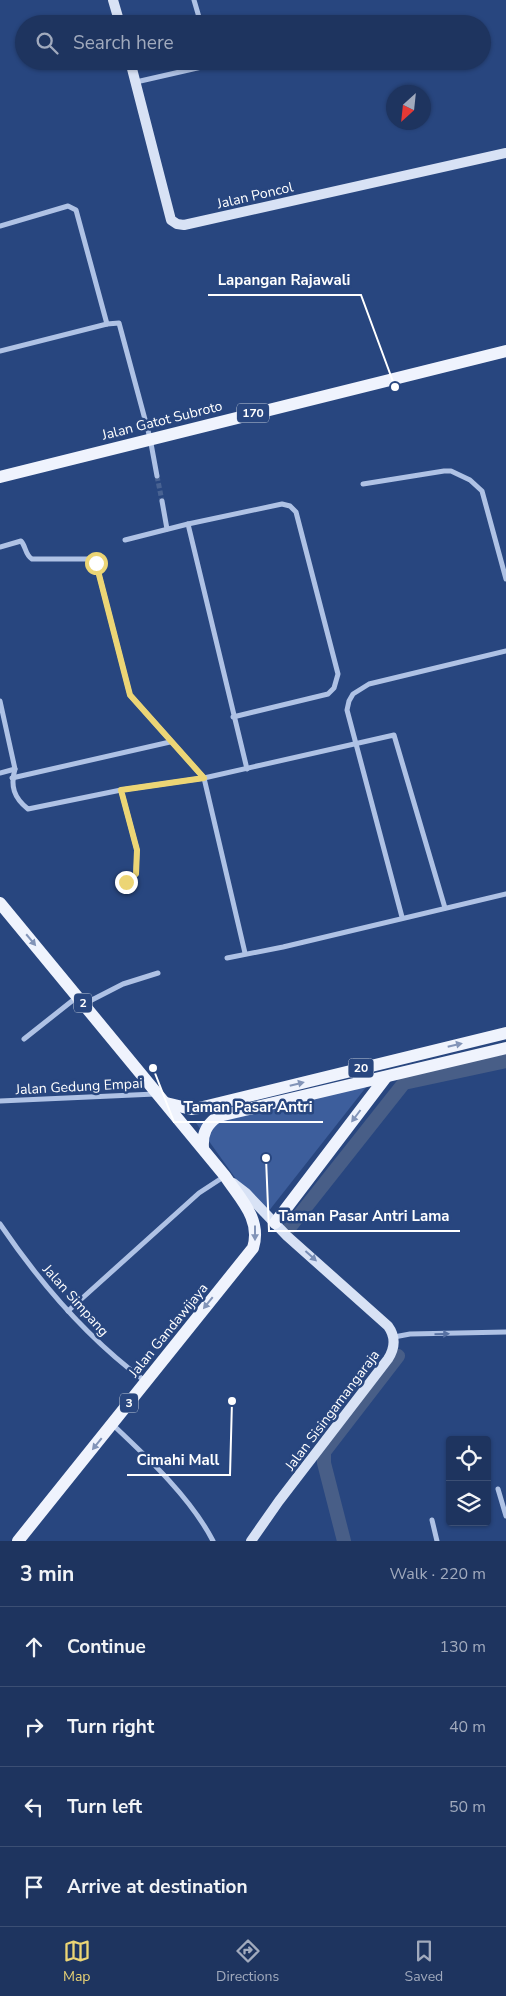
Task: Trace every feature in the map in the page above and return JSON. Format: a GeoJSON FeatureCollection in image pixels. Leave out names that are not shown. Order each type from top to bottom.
{"type":"FeatureCollection","features":[{"type":"Feature","properties":{"kind":"main road","name":"Jalan Gatot Subroto"},"geometry":{"type":"LineString","coordinates":[[1,473],[506,351]]}},
{"type":"Feature","properties":{"kind":"main road","name":"2"},"geometry":{"type":"LineString","coordinates":[[0,902],[225,1176]]}},
{"type":"Feature","properties":{"kind":"main road","name":"20"},"geometry":{"type":"LineString","coordinates":[[162,1098],[191,1109],[199,1108],[506,1033]]}},
{"type":"Feature","properties":{"kind":"main road","name":"20"},"geometry":{"type":"LineString","coordinates":[[203,1148],[202,1139],[207,1126],[219,1116],[506,1048]]}},
{"type":"Feature","properties":{"kind":"main road"},"geometry":{"type":"LineString","coordinates":[[275,1223],[386,1077]]}},
{"type":"Feature","properties":{"kind":"main road","name":"Jalan Gandawijaya"},"geometry":{"type":"LineString","coordinates":[[18,1541],[113,1425],[253,1248],[256,1238],[254,1220],[225,1176]]}},
{"type":"Feature","properties":{"kind":"street"},"geometry":{"type":"LineString","coordinates":[[113,0],[117,15]]}},
{"type":"Feature","properties":{"kind":"street"},"geometry":{"type":"LineString","coordinates":[[194,0],[198,15]]}},
{"type":"Feature","properties":{"kind":"street","name":"Jalan Poncol"},"geometry":{"type":"LineString","coordinates":[[132,70],[171,220],[177,224],[184,225],[506,153]]}},
{"type":"Feature","properties":{"kind":"street"},"geometry":{"type":"LineString","coordinates":[[135,82],[188,70]]}},
{"type":"Feature","properties":{"kind":"street"},"geometry":{"type":"LineString","coordinates":[[0,226],[68,206],[76,210],[107,324]]}},
{"type":"Feature","properties":{"kind":"street"},"geometry":{"type":"LineString","coordinates":[[0,352],[107,324],[119,324],[150,438],[157,476]]}},
{"type":"Feature","properties":{"kind":"street"},"geometry":{"type":"LineString","coordinates":[[362,484],[444,471],[452,471],[470,480],[482,491],[506,579]]}},
{"type":"Feature","properties":{"kind":"street"},"geometry":{"type":"LineString","coordinates":[[162,501],[167,529]]}},
{"type":"Feature","properties":{"kind":"street"},"geometry":{"type":"LineString","coordinates":[[125,540],[188,524],[282,504],[290,506],[296,512],[338,674],[334,688],[328,694],[233,717]]}},
{"type":"Feature","properties":{"kind":"street"},"geometry":{"type":"LineString","coordinates":[[188,524],[233,717],[247,768]]}},
{"type":"Feature","properties":{"kind":"street"},"geometry":{"type":"LineString","coordinates":[[0,547],[21,541],[32,559],[92,559],[96,563],[130,695],[204,778],[246,954]]}},
{"type":"Feature","properties":{"kind":"street"},"geometry":{"type":"LineString","coordinates":[[402,917],[356,744],[348,710],[349,701],[358,689],[368,684],[506,651]]}},
{"type":"Feature","properties":{"kind":"street"},"geometry":{"type":"LineString","coordinates":[[0,701],[15,769],[12,778],[15,796],[28,809],[121,790],[204,778],[394,736],[396,737],[445,908]]}},
{"type":"Feature","properties":{"kind":"street"},"geometry":{"type":"LineString","coordinates":[[12,778],[170,742]]}},
{"type":"Feature","properties":{"kind":"street"},"geometry":{"type":"LineString","coordinates":[[0,773],[15,769]]}},
{"type":"Feature","properties":{"kind":"street"},"geometry":{"type":"LineString","coordinates":[[121,790],[137,850],[136,874],[126,882]]}},
{"type":"Feature","properties":{"kind":"street"},"geometry":{"type":"LineString","coordinates":[[227,958],[283,947],[402,917],[506,894]]}},
{"type":"Feature","properties":{"kind":"street"},"geometry":{"type":"LineString","coordinates":[[24,1039],[81,1000],[158,973]]}},
{"type":"Feature","properties":{"kind":"street","name":"Jalan Gedung Empai"},"geometry":{"type":"LineString","coordinates":[[0,1101],[162,1098]]}},
{"type":"Feature","properties":{"kind":"street"},"geometry":{"type":"LineString","coordinates":[[68,1311],[199,1193],[225,1176],[246,1193],[275,1223],[388,1326],[394,1337],[410,1334],[506,1332]]}},
{"type":"Feature","properties":{"kind":"street","name":"Jalan Simpang"},"geometry":{"type":"LineString","coordinates":[[0,1224],[20,1254],[68,1311],[106,1349],[146,1381]]}},
{"type":"Feature","properties":{"kind":"street","name":"Jalan Sisingamangaraja"},"geometry":{"type":"LineString","coordinates":[[251,1541],[261,1525],[388,1360],[393,1352],[394,1337]]}},
{"type":"Feature","properties":{"kind":"street"},"geometry":{"type":"LineString","coordinates":[[113,1425],[175,1489],[205,1526],[214,1541]]}},
{"type":"Feature","properties":{"kind":"street"},"geometry":{"type":"LineString","coordinates":[[498,1489],[506,1516]]}},
{"type":"Feature","properties":{"kind":"street"},"geometry":{"type":"LineString","coordinates":[[432,1520],[437,1541]]}},
{"type":"Feature","properties":{"kind":"shaded area"},"geometry":{"type":"Polygon","coordinates":[[[367,1086],[268,1212],[246,1193],[196,1123],[367,1086]]]}},
{"type":"Feature","properties":{"kind":"waterway"},"geometry":{"type":"LineString","coordinates":[[290,1227],[404,1083],[506,1061]]}},
{"type":"Feature","properties":{"kind":"waterway"},"geometry":{"type":"LineString","coordinates":[[344,1541],[324,1463],[324,1452],[398,1356]]}},
{"type":"Feature","properties":{"kind":"tunnel"},"geometry":{"type":"LineString","coordinates":[[157,476],[162,501]]}},
{"type":"Feature","properties":{"kind":"place","name":"Lapangan Rajawali"},"geometry":{"type":"Point","coordinates":[395,387]}},
{"type":"Feature","properties":{"kind":"place","name":"Taman Pasar Antri"},"geometry":{"type":"Point","coordinates":[153,1068]}},
{"type":"Feature","properties":{"kind":"place","name":"Taman Pasar Antri Lama"},"geometry":{"type":"Point","coordinates":[266,1158]}},
{"type":"Feature","properties":{"kind":"place","name":"Cimahi Mall"},"geometry":{"type":"Point","coordinates":[232,1401]}},
{"type":"Feature","properties":{"kind":"route"},"geometry":{"type":"LineString","coordinates":[[96,563],[99,568],[132,700],[204,778],[121,790],[137,850],[136,874],[126,882]]}}]}
